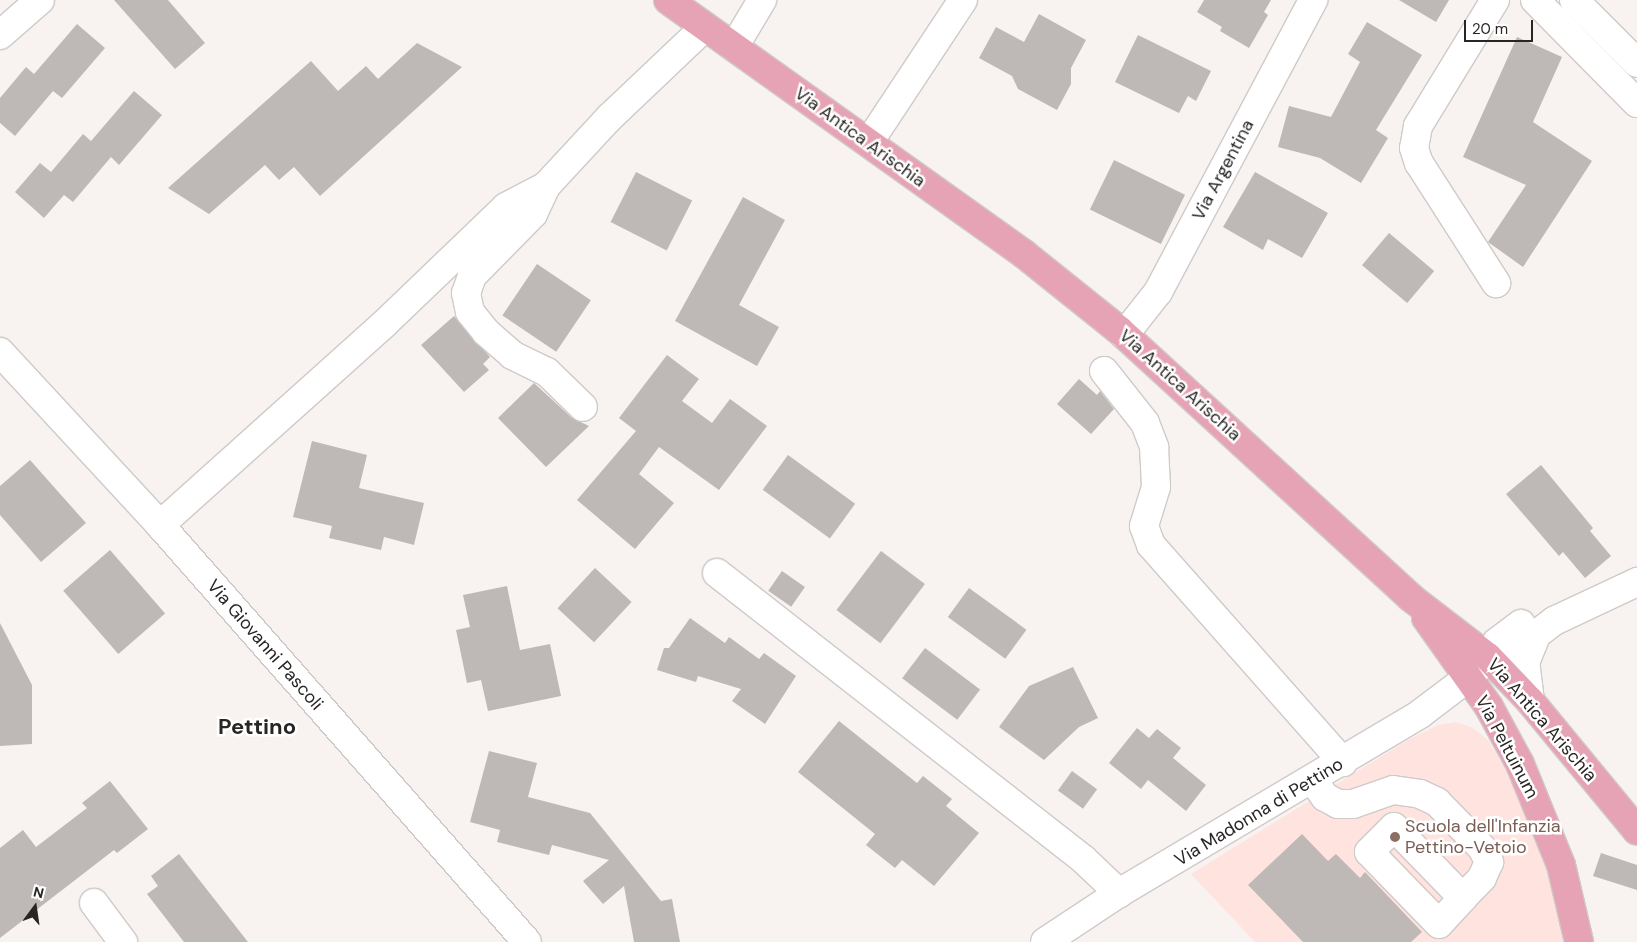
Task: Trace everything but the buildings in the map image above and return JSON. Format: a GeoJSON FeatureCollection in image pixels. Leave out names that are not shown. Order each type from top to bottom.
{"type":"FeatureCollection","features":[{"type":"Feature","properties":{"kind":"main road","name":"Via Antica Arischia"},"geometry":{"type":"LineString","coordinates":[[668,0],[1024,254],[1124,335],[1410,596],[1461,633],[1488,657],[1530,701],[1637,831]]}},
{"type":"Feature","properties":{"kind":"main road","name":"Via Peltuinum"},"geometry":{"type":"LineString","coordinates":[[1410,596],[1469,677],[1520,764],[1561,865],[1579,942]]}},
{"type":"Feature","properties":{"kind":"main road"},"geometry":{"type":"LineString","coordinates":[[1520,764],[1517,748],[1525,729],[1540,727],[1556,733]]}},
{"type":"Feature","properties":{"kind":"street"},"geometry":{"type":"LineString","coordinates":[[0,36],[40,0]]}},
{"type":"Feature","properties":{"kind":"street"},"geometry":{"type":"LineString","coordinates":[[734,47],[762,0]]}},
{"type":"Feature","properties":{"kind":"street"},"geometry":{"type":"LineString","coordinates":[[869,142],[963,0]]}},
{"type":"Feature","properties":{"kind":"street","name":"Via Argentina"},"geometry":{"type":"LineString","coordinates":[[1124,335],[1158,292],[1313,0]]}},
{"type":"Feature","properties":{"kind":"street"},"geometry":{"type":"LineString","coordinates":[[1494,0],[1418,126],[1414,148],[1419,163],[1496,283]]}},
{"type":"Feature","properties":{"kind":"street"},"geometry":{"type":"LineString","coordinates":[[1535,0],[1637,103]]}},
{"type":"Feature","properties":{"kind":"street"},"geometry":{"type":"LineString","coordinates":[[1574,0],[1637,63]]}},
{"type":"Feature","properties":{"kind":"street"},"geometry":{"type":"LineString","coordinates":[[582,407],[547,372],[512,355],[486,332],[470,312],[466,293],[472,276],[533,214],[546,186],[608,118],[705,26]]}},
{"type":"Feature","properties":{"kind":"street"},"geometry":{"type":"LineString","coordinates":[[160,525],[383,325],[506,207],[546,186]]}},
{"type":"Feature","properties":{"kind":"street","name":"Via Giovanni Pascoli"},"geometry":{"type":"LineString","coordinates":[[0,352],[160,525],[526,942]]}},
{"type":"Feature","properties":{"kind":"street"},"geometry":{"type":"LineString","coordinates":[[1104,371],[1145,423],[1154,447],[1156,486],[1144,526],[1151,545],[1343,762]]}},
{"type":"Feature","properties":{"kind":"street"},"geometry":{"type":"LineString","coordinates":[[717,573],[1084,859],[1120,894]]}},
{"type":"Feature","properties":{"kind":"street"},"geometry":{"type":"LineString","coordinates":[[1461,633],[1528,630],[1637,582]]}},
{"type":"Feature","properties":{"kind":"street"},"geometry":{"type":"LineString","coordinates":[[1488,657],[1512,652],[1528,630]]}},
{"type":"Feature","properties":{"kind":"street"},"geometry":{"type":"LineString","coordinates":[[1528,630],[1525,663],[1530,701]]}},
{"type":"Feature","properties":{"kind":"street","name":"Via Madonna di Pettino"},"geometry":{"type":"LineString","coordinates":[[1045,942],[1120,894],[1313,780],[1420,714],[1469,677],[1488,657]]}},
{"type":"Feature","properties":{"kind":"street"},"geometry":{"type":"LineString","coordinates":[[1313,780],[1325,797],[1338,804],[1353,804],[1393,790],[1420,794],[1436,802],[1488,857],[1485,873],[1463,898]]}},
{"type":"Feature","properties":{"kind":"street"},"geometry":{"type":"LineString","coordinates":[[94,903],[122,942]]}},
{"type":"Feature","properties":{"kind":"shaded area","name":"Scuola dell'Infanzia Pettino-Vetoio"},"geometry":{"type":"Polygon","coordinates":[[[1456,722],[1473,728],[1488,740],[1519,793],[1545,851],[1567,942],[1255,942],[1191,874],[1408,740],[1438,725],[1456,722]]]}},
{"type":"Feature","properties":{"kind":"place","name":"Scuola dell'Infanzia Pettino-Vetoio"},"geometry":{"type":"Point","coordinates":[1395,837]}},
{"type":"Feature","properties":{"kind":"district","name":"Pettino"},"geometry":{"type":"Point","coordinates":[257,727]}}]}
